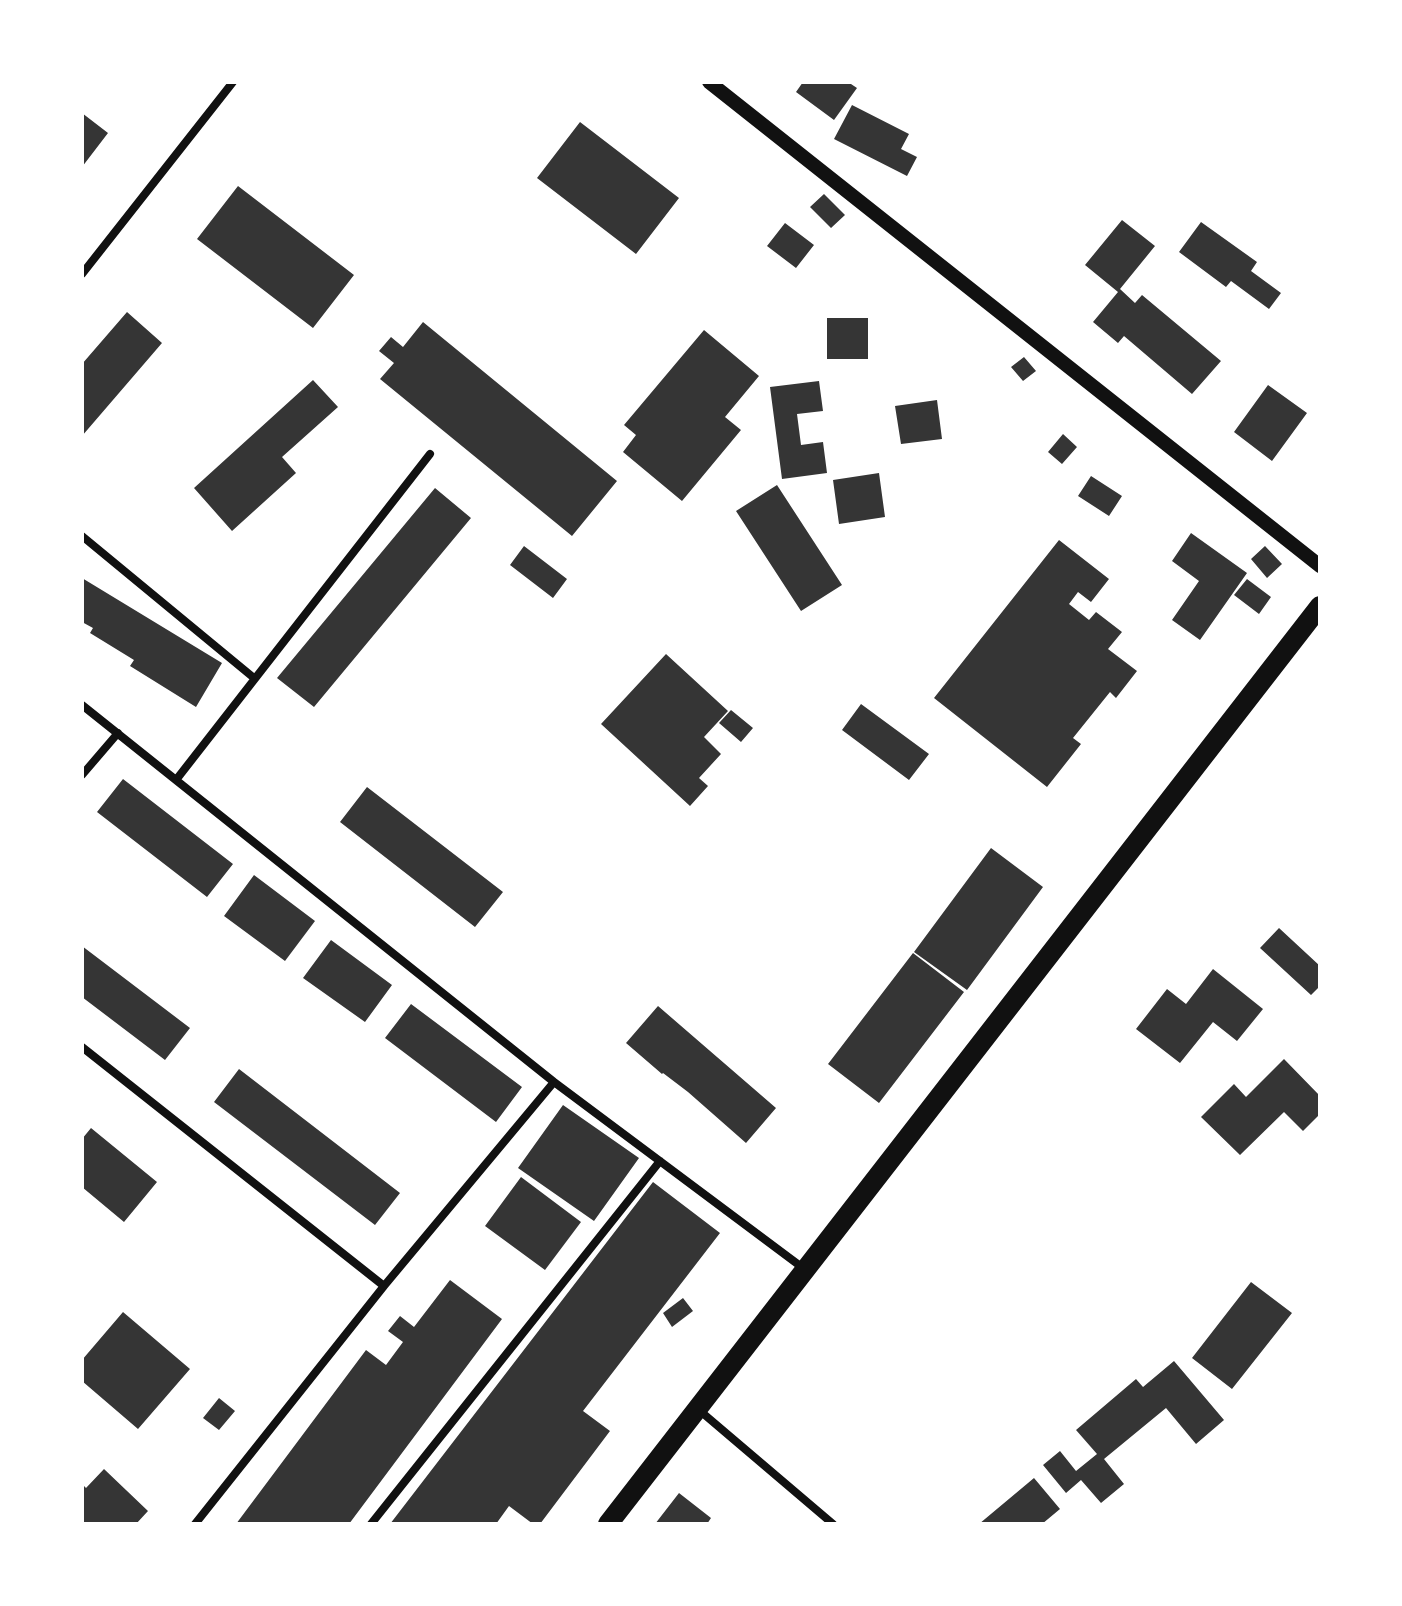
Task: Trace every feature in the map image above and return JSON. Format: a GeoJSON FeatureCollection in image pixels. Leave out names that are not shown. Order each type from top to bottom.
{"type":"FeatureCollection","features":[{"type":"Feature","properties":{"kind":"main road"},"geometry":{"type":"LineString","coordinates":[[608,1524],[1320,606]]}},
{"type":"Feature","properties":{"kind":"street"},"geometry":{"type":"LineString","coordinates":[[82,274],[233,82]]}},
{"type":"Feature","properties":{"kind":"street"},"geometry":{"type":"LineString","coordinates":[[709,82],[1320,566]]}},
{"type":"Feature","properties":{"kind":"street"},"geometry":{"type":"LineString","coordinates":[[176,780],[430,454]]}},
{"type":"Feature","properties":{"kind":"street"},"geometry":{"type":"LineString","coordinates":[[82,536],[254,678]]}},
{"type":"Feature","properties":{"kind":"street"},"geometry":{"type":"LineString","coordinates":[[82,705],[554,1082],[806,1270]]}},
{"type":"Feature","properties":{"kind":"street"},"geometry":{"type":"LineString","coordinates":[[82,775],[118,733]]}},
{"type":"Feature","properties":{"kind":"street"},"geometry":{"type":"LineString","coordinates":[[82,1047],[384,1286]]}},
{"type":"Feature","properties":{"kind":"street"},"geometry":{"type":"LineString","coordinates":[[195,1524],[384,1286],[554,1082]]}},
{"type":"Feature","properties":{"kind":"street"},"geometry":{"type":"LineString","coordinates":[[371,1524],[660,1161]]}},
{"type":"Feature","properties":{"kind":"street"},"geometry":{"type":"LineString","coordinates":[[698,1409],[833,1524]]}},
{"type":"Feature","properties":{"kind":"building"},"geometry":{"type":"Polygon","coordinates":[[[803,82],[848,82],[857,88],[834,120],[796,92],[803,82]]]}},
{"type":"Feature","properties":{"kind":"building"},"geometry":{"type":"Polygon","coordinates":[[[852,105],[909,134],[901,149],[917,157],[907,176],[834,139],[852,105]]]}},
{"type":"Feature","properties":{"kind":"building"},"geometry":{"type":"Polygon","coordinates":[[[82,113],[108,133],[82,167],[82,113]]]}},
{"type":"Feature","properties":{"kind":"building"},"geometry":{"type":"Polygon","coordinates":[[[580,122],[679,198],[636,254],[537,178],[580,122]]]}},
{"type":"Feature","properties":{"kind":"building"},"geometry":{"type":"Polygon","coordinates":[[[238,186],[354,275],[313,328],[197,239],[238,186]]]}},
{"type":"Feature","properties":{"kind":"building"},"geometry":{"type":"Polygon","coordinates":[[[824,194],[845,215],[831,228],[810,207],[824,194]]]}},
{"type":"Feature","properties":{"kind":"building"},"geometry":{"type":"Polygon","coordinates":[[[1122,220],[1155,246],[1120,289],[1135,303],[1142,295],[1221,361],[1192,394],[1124,336],[1118,343],[1093,322],[1118,292],[1085,265],[1122,220]]]}},
{"type":"Feature","properties":{"kind":"building"},"geometry":{"type":"Polygon","coordinates":[[[1201,222],[1257,262],[1251,271],[1281,293],[1269,309],[1231,281],[1226,287],[1179,252],[1201,222]]]}},
{"type":"Feature","properties":{"kind":"building"},"geometry":{"type":"Polygon","coordinates":[[[785,223],[814,245],[796,268],[767,246],[785,223]]]}},
{"type":"Feature","properties":{"kind":"building"},"geometry":{"type":"Polygon","coordinates":[[[127,312],[162,343],[82,436],[82,364],[127,312]]]}},
{"type":"Feature","properties":{"kind":"building"},"geometry":{"type":"Polygon","coordinates":[[[827,318],[868,318],[868,359],[827,359],[827,318]]]}},
{"type":"Feature","properties":{"kind":"building"},"geometry":{"type":"Polygon","coordinates":[[[423,322],[617,481],[572,536],[380,379],[394,363],[379,351],[391,337],[403,347],[423,322]]]}},
{"type":"Feature","properties":{"kind":"building"},"geometry":{"type":"Polygon","coordinates":[[[704,330],[759,376],[725,417],[741,430],[682,501],[623,452],[636,435],[624,425],[704,330]]]}},
{"type":"Feature","properties":{"kind":"building"},"geometry":{"type":"Polygon","coordinates":[[[1024,357],[1036,371],[1023,381],[1011,367],[1024,357]]]}},
{"type":"Feature","properties":{"kind":"building"},"geometry":{"type":"Polygon","coordinates":[[[313,380],[338,407],[282,457],[296,473],[232,531],[194,488],[313,380]]]}},
{"type":"Feature","properties":{"kind":"building"},"geometry":{"type":"Polygon","coordinates":[[[819,381],[823,411],[797,414],[801,445],[823,442],[827,473],[782,479],[770,387],[819,381]]]}},
{"type":"Feature","properties":{"kind":"building"},"geometry":{"type":"Polygon","coordinates":[[[1268,385],[1307,413],[1272,461],[1234,432],[1268,385]]]}},
{"type":"Feature","properties":{"kind":"building"},"geometry":{"type":"Polygon","coordinates":[[[937,400],[942,439],[901,444],[895,406],[937,400]]]}},
{"type":"Feature","properties":{"kind":"building"},"geometry":{"type":"Polygon","coordinates":[[[1063,434],[1077,447],[1062,464],[1048,452],[1063,434]]]}},
{"type":"Feature","properties":{"kind":"building"},"geometry":{"type":"Polygon","coordinates":[[[879,473],[885,517],[839,524],[833,480],[879,473]]]}},
{"type":"Feature","properties":{"kind":"building"},"geometry":{"type":"Polygon","coordinates":[[[1091,476],[1122,496],[1109,516],[1078,496],[1091,476]]]}},
{"type":"Feature","properties":{"kind":"building"},"geometry":{"type":"Polygon","coordinates":[[[777,485],[842,585],[801,611],[736,511],[777,485]]]}},
{"type":"Feature","properties":{"kind":"building"},"geometry":{"type":"Polygon","coordinates":[[[435,488],[471,518],[314,707],[277,678],[435,488]]]}},
{"type":"Feature","properties":{"kind":"building"},"geometry":{"type":"Polygon","coordinates":[[[1191,533],[1247,573],[1200,640],[1172,620],[1199,581],[1172,561],[1191,533]]]}},
{"type":"Feature","properties":{"kind":"building"},"geometry":{"type":"Polygon","coordinates":[[[1059,540],[1109,579],[1091,602],[1078,592],[1069,604],[1089,620],[1096,612],[1122,632],[1108,649],[1137,671],[1116,698],[1110,692],[1073,738],[1081,744],[1047,787],[934,698],[1059,540]]]}},
{"type":"Feature","properties":{"kind":"building"},"geometry":{"type":"Polygon","coordinates":[[[524,546],[567,579],[553,598],[510,565],[524,546]]]}},
{"type":"Feature","properties":{"kind":"building"},"geometry":{"type":"Polygon","coordinates":[[[1265,546],[1282,564],[1267,578],[1251,559],[1265,546]]]}},
{"type":"Feature","properties":{"kind":"building"},"geometry":{"type":"Polygon","coordinates":[[[82,578],[222,663],[196,707],[130,666],[134,660],[90,633],[93,628],[82,622],[82,578]]]}},
{"type":"Feature","properties":{"kind":"building"},"geometry":{"type":"Polygon","coordinates":[[[1247,579],[1271,597],[1259,614],[1234,595],[1247,579]]]}},
{"type":"Feature","properties":{"kind":"building"},"geometry":{"type":"Polygon","coordinates":[[[666,654],[728,711],[704,737],[721,754],[699,778],[708,786],[690,806],[601,724],[666,654]]]}},
{"type":"Feature","properties":{"kind":"building"},"geometry":{"type":"Polygon","coordinates":[[[861,704],[929,754],[909,780],[842,730],[861,704]]]}},
{"type":"Feature","properties":{"kind":"building"},"geometry":{"type":"Polygon","coordinates":[[[731,710],[753,728],[741,742],[719,723],[731,710]]]}},
{"type":"Feature","properties":{"kind":"building"},"geometry":{"type":"Polygon","coordinates":[[[123,779],[233,864],[207,897],[97,812],[123,779]]]}},
{"type":"Feature","properties":{"kind":"building"},"geometry":{"type":"Polygon","coordinates":[[[367,787],[503,892],[475,927],[340,822],[367,787]]]}},
{"type":"Feature","properties":{"kind":"building"},"geometry":{"type":"Polygon","coordinates":[[[991,848],[1043,887],[967,990],[914,952],[991,848]]]}},
{"type":"Feature","properties":{"kind":"building"},"geometry":{"type":"Polygon","coordinates":[[[254,875],[315,921],[285,961],[224,916],[254,875]]]}},
{"type":"Feature","properties":{"kind":"building"},"geometry":{"type":"Polygon","coordinates":[[[1279,928],[1320,966],[1320,986],[1311,995],[1260,948],[1279,928]]]}},
{"type":"Feature","properties":{"kind":"building"},"geometry":{"type":"Polygon","coordinates":[[[331,940],[392,985],[365,1022],[303,978],[331,940]]]}},
{"type":"Feature","properties":{"kind":"building"},"geometry":{"type":"Polygon","coordinates":[[[82,946],[190,1028],[165,1060],[82,997],[82,946]]]}},
{"type":"Feature","properties":{"kind":"building"},"geometry":{"type":"Polygon","coordinates":[[[913,953],[964,992],[879,1103],[828,1064],[913,953]]]}},
{"type":"Feature","properties":{"kind":"building"},"geometry":{"type":"Polygon","coordinates":[[[1213,969],[1263,1009],[1237,1041],[1213,1022],[1180,1063],[1136,1029],[1167,989],[1186,1004],[1213,969]]]}},
{"type":"Feature","properties":{"kind":"building"},"geometry":{"type":"Polygon","coordinates":[[[411,1004],[522,1087],[496,1122],[385,1038],[411,1004]]]}},
{"type":"Feature","properties":{"kind":"building"},"geometry":{"type":"Polygon","coordinates":[[[658,1006],[776,1108],[746,1143],[626,1043],[658,1006]]]}},
{"type":"Feature","properties":{"kind":"building"},"geometry":{"type":"Polygon","coordinates":[[[1284,1059],[1320,1096],[1320,1114],[1303,1131],[1284,1112],[1240,1155],[1201,1117],[1234,1084],[1246,1097],[1284,1059]]]}},
{"type":"Feature","properties":{"kind":"building"},"geometry":{"type":"Polygon","coordinates":[[[239,1069],[400,1193],[375,1225],[214,1102],[239,1069]]]}},
{"type":"Feature","properties":{"kind":"building"},"geometry":{"type":"Polygon","coordinates":[[[563,1105],[639,1158],[594,1221],[518,1168],[563,1105]]]}},
{"type":"Feature","properties":{"kind":"building"},"geometry":{"type":"Polygon","coordinates":[[[91,1128],[157,1182],[124,1222],[82,1187],[82,1139],[91,1128]]]}},
{"type":"Feature","properties":{"kind":"building"},"geometry":{"type":"Polygon","coordinates":[[[521,1177],[581,1222],[545,1270],[485,1226],[521,1177]]]}},
{"type":"Feature","properties":{"kind":"building"},"geometry":{"type":"Polygon","coordinates":[[[653,1182],[720,1233],[583,1411],[610,1431],[540,1524],[533,1524],[509,1506],[496,1524],[390,1524],[653,1182]]]}},
{"type":"Feature","properties":{"kind":"building"},"geometry":{"type":"Polygon","coordinates":[[[450,1280],[502,1319],[349,1524],[236,1524],[366,1350],[386,1365],[403,1342],[388,1331],[400,1316],[414,1327],[450,1280]]]}},
{"type":"Feature","properties":{"kind":"building"},"geometry":{"type":"Polygon","coordinates":[[[1251,1282],[1292,1313],[1232,1389],[1192,1358],[1251,1282]]]}},
{"type":"Feature","properties":{"kind":"building"},"geometry":{"type":"Polygon","coordinates":[[[683,1298],[693,1311],[672,1327],[663,1313],[683,1298]]]}},
{"type":"Feature","properties":{"kind":"building"},"geometry":{"type":"Polygon","coordinates":[[[123,1312],[190,1369],[138,1429],[82,1381],[82,1360],[123,1312]]]}},
{"type":"Feature","properties":{"kind":"building"},"geometry":{"type":"Polygon","coordinates":[[[1174,1361],[1224,1420],[1196,1444],[1166,1408],[1104,1459],[1124,1484],[1101,1503],[1081,1480],[1066,1493],[1043,1465],[1060,1451],[1076,1471],[1097,1454],[1076,1430],[1136,1379],[1143,1387],[1174,1361]]]}},
{"type":"Feature","properties":{"kind":"building"},"geometry":{"type":"Polygon","coordinates":[[[219,1398],[235,1411],[219,1430],[203,1418],[219,1398]]]}},
{"type":"Feature","properties":{"kind":"building"},"geometry":{"type":"Polygon","coordinates":[[[104,1469],[148,1511],[136,1524],[82,1524],[82,1484],[86,1488],[104,1469]]]}},
{"type":"Feature","properties":{"kind":"building"},"geometry":{"type":"Polygon","coordinates":[[[1034,1478],[1060,1509],[1042,1524],[979,1524],[1034,1478]]]}},
{"type":"Feature","properties":{"kind":"building"},"geometry":{"type":"Polygon","coordinates":[[[679,1493],[711,1518],[707,1524],[655,1524],[679,1493]]]}}]}
